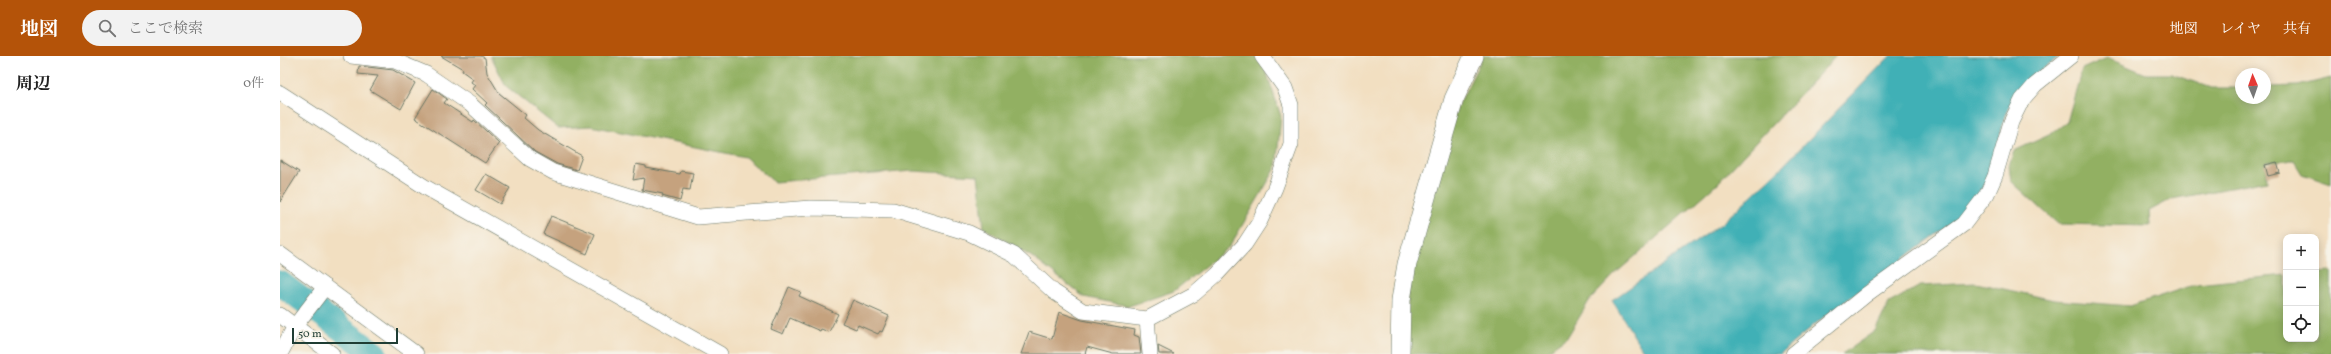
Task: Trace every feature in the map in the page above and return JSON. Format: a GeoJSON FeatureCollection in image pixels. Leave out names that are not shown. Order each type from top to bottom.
{"type":"FeatureCollection","features":[{"type":"Feature","properties":{"kind":"street"},"geometry":{"type":"LineString","coordinates":[[351,56],[395,61],[426,74],[470,104],[530,159],[553,172],[698,217],[810,208],[893,210],[969,232],[1014,255],[1054,292],[1083,310],[1147,319],[1194,294],[1217,274],[1245,244],[1260,222],[1275,188],[1292,144],[1291,105],[1285,88],[1262,56]]}},
{"type":"Feature","properties":{"kind":"street"},"geometry":{"type":"LineString","coordinates":[[1400,354],[1401,300],[1407,264],[1454,99],[1474,56]]}},
{"type":"Feature","properties":{"kind":"street"},"geometry":{"type":"LineString","coordinates":[[1793,354],[1867,294],[1964,224],[1987,194],[1996,176],[2011,122],[2022,100],[2035,85],[2071,56]]}},
{"type":"Feature","properties":{"kind":"street"},"geometry":{"type":"LineString","coordinates":[[280,92],[425,186],[720,354]]}},
{"type":"Feature","properties":{"kind":"street"},"geometry":{"type":"LineString","coordinates":[[280,254],[323,288],[416,354]]}},
{"type":"Feature","properties":{"kind":"street"},"geometry":{"type":"LineString","coordinates":[[280,354],[296,325],[323,288]]}},
{"type":"Feature","properties":{"kind":"street"},"geometry":{"type":"LineString","coordinates":[[280,315],[296,325],[332,354]]}},
{"type":"Feature","properties":{"kind":"street"},"geometry":{"type":"LineString","coordinates":[[1147,319],[1150,354]]}},
{"type":"Feature","properties":{"kind":"green space"},"geometry":{"type":"Polygon","coordinates":[[[491,56],[1255,56],[1265,68],[1281,116],[1276,168],[1230,246],[1174,291],[1129,306],[1084,297],[1032,257],[984,228],[978,175],[913,171],[774,182],[745,157],[591,126],[558,128],[506,86],[491,56]]]}},
{"type":"Feature","properties":{"kind":"green space"},"geometry":{"type":"Polygon","coordinates":[[[1483,56],[1836,56],[1717,184],[1615,274],[1589,301],[1568,336],[1543,354],[1405,354],[1410,264],[1457,108],[1483,56]]]}},
{"type":"Feature","properties":{"kind":"green space"},"geometry":{"type":"Polygon","coordinates":[[[2107,58],[2146,74],[2171,74],[2212,88],[2235,88],[2235,104],[2271,104],[2271,87],[2298,86],[2331,78],[2331,184],[2302,174],[2294,161],[2266,162],[2267,181],[2172,199],[2149,211],[2150,226],[2058,224],[2011,181],[2009,165],[2014,151],[2049,135],[2067,122],[2082,69],[2107,58]]]}},
{"type":"Feature","properties":{"kind":"green space"},"geometry":{"type":"Polygon","coordinates":[[[2331,272],[2331,354],[1842,354],[1875,331],[1889,303],[1920,286],[1976,283],[2054,300],[2130,306],[2197,284],[2283,275],[2283,342],[2319,342],[2319,273],[2331,272]]]}},
{"type":"Feature","properties":{"kind":"water"},"geometry":{"type":"Polygon","coordinates":[[[1890,56],[2060,56],[2029,81],[2013,99],[2008,109],[1989,177],[1972,205],[1963,215],[1820,320],[1780,354],[1645,354],[1612,300],[1721,224],[1782,167],[1890,56]]]}},
{"type":"Feature","properties":{"kind":"building"},"geometry":{"type":"Polygon","coordinates":[[[441,56],[481,56],[485,58],[487,73],[499,93],[526,115],[524,118],[538,130],[582,156],[577,170],[557,164],[535,152],[485,105],[487,103],[472,89],[475,85],[471,82],[473,79],[462,71],[463,69],[441,56]]]}},
{"type":"Feature","properties":{"kind":"building"},"geometry":{"type":"Polygon","coordinates":[[[359,66],[393,70],[415,83],[401,109],[370,90],[378,76],[358,74],[359,66]]]}},
{"type":"Feature","properties":{"kind":"building"},"geometry":{"type":"Polygon","coordinates":[[[433,89],[447,99],[444,103],[473,122],[474,120],[499,143],[485,163],[415,118],[433,89]]]}},
{"type":"Feature","properties":{"kind":"building"},"geometry":{"type":"Polygon","coordinates":[[[280,160],[299,172],[280,202],[280,160]]]}},
{"type":"Feature","properties":{"kind":"building"},"geometry":{"type":"Polygon","coordinates":[[[2277,162],[2280,173],[2268,176],[2265,165],[2277,162]]]}},
{"type":"Feature","properties":{"kind":"building"},"geometry":{"type":"Polygon","coordinates":[[[636,164],[646,166],[646,168],[680,174],[681,171],[693,173],[690,190],[683,189],[680,201],[662,196],[663,194],[642,190],[644,178],[633,180],[636,164]]]}},
{"type":"Feature","properties":{"kind":"building"},"geometry":{"type":"Polygon","coordinates":[[[486,174],[510,188],[500,204],[476,190],[486,174]]]}},
{"type":"Feature","properties":{"kind":"building"},"geometry":{"type":"Polygon","coordinates":[[[551,216],[595,234],[587,254],[543,234],[551,216]]]}},
{"type":"Feature","properties":{"kind":"building"},"geometry":{"type":"Polygon","coordinates":[[[789,287],[801,292],[799,296],[838,314],[829,332],[821,329],[820,331],[790,318],[783,334],[771,329],[789,287]]]}},
{"type":"Feature","properties":{"kind":"building"},"geometry":{"type":"Polygon","coordinates":[[[853,300],[889,316],[882,332],[880,331],[878,334],[858,325],[856,329],[842,323],[853,300]]]}},
{"type":"Feature","properties":{"kind":"building"},"geometry":{"type":"Polygon","coordinates":[[[1059,312],[1082,320],[1135,330],[1134,335],[1139,337],[1141,354],[1113,354],[1087,347],[1085,354],[1021,354],[1029,332],[1052,339],[1059,312]]]}},
{"type":"Feature","properties":{"kind":"building"},"geometry":{"type":"Polygon","coordinates":[[[1158,346],[1174,354],[1159,354],[1158,346]]]}},
{"type":"Feature","properties":{"kind":"waterway"},"geometry":{"type":"LineString","coordinates":[[280,283],[375,354]]}}]}
